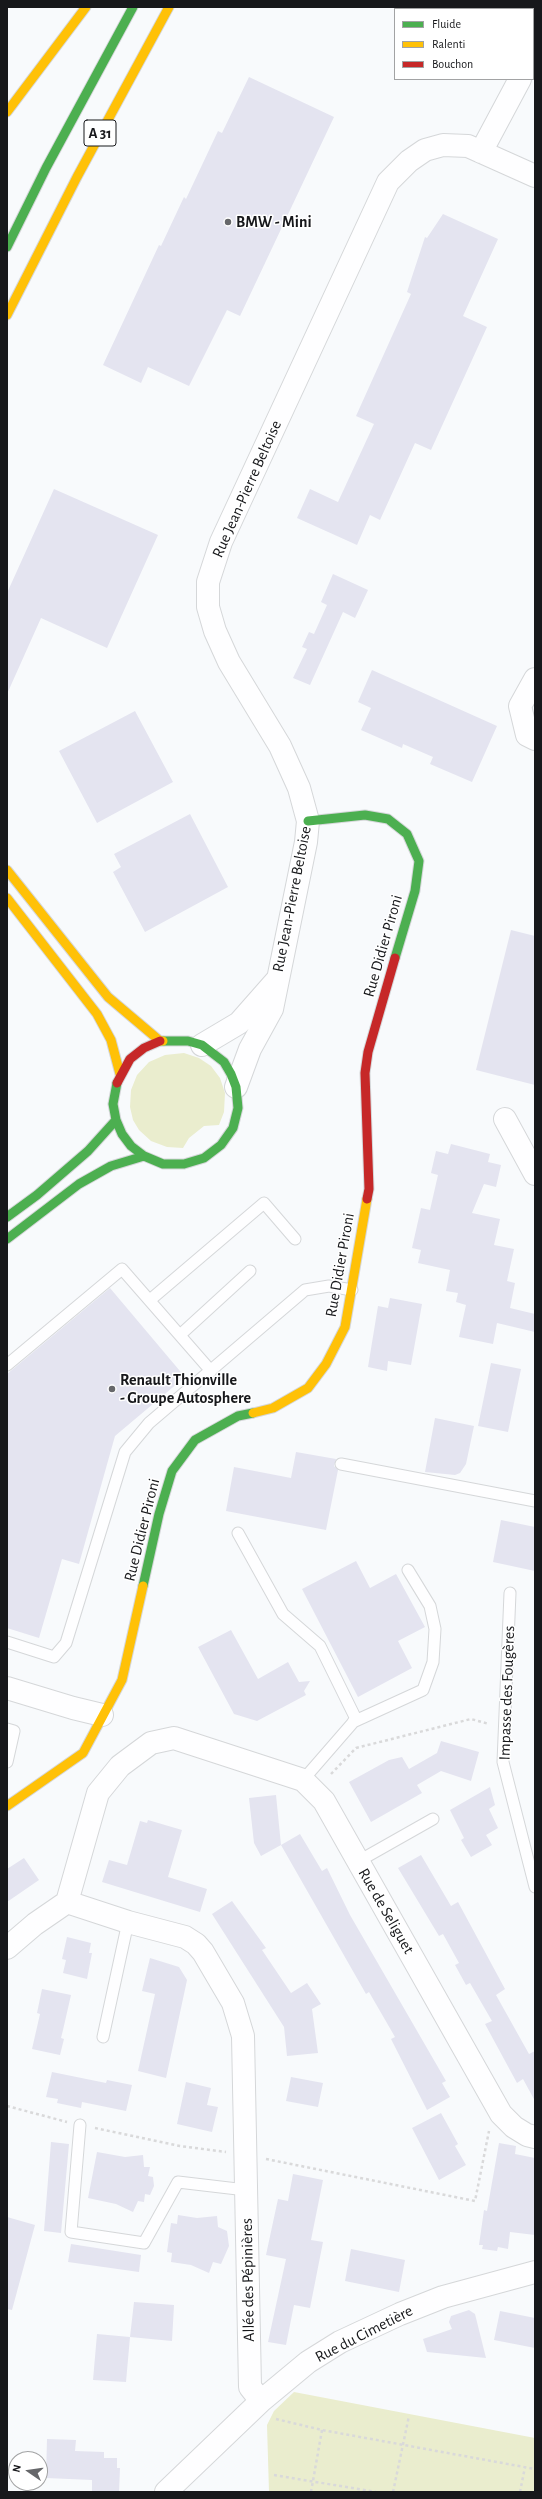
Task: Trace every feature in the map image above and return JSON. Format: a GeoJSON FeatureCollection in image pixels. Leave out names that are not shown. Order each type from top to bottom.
{"type":"FeatureCollection","features":[{"type":"Feature","properties":{"kind":"main road"},"geometry":{"type":"LineString","coordinates":[[7,112],[86,7]]}},
{"type":"Feature","properties":{"kind":"main road","name":"A 31"},"geometry":{"type":"LineString","coordinates":[[7,247],[46,168],[133,7]]}},
{"type":"Feature","properties":{"kind":"main road","name":"A 31"},"geometry":{"type":"LineString","coordinates":[[7,315],[69,191],[169,7]]}},
{"type":"Feature","properties":{"kind":"main road","name":"Rue Didier Pironi"},"geometry":{"type":"LineString","coordinates":[[10,1803],[82,1753],[122,1680],[159,1514],[172,1471],[195,1440],[238,1416],[273,1408],[308,1388],[326,1364],[345,1327],[369,1189],[364,1073],[368,1052],[415,891],[419,861],[406,834],[388,819],[365,815],[308,821]]}},
{"type":"Feature","properties":{"kind":"main road"},"geometry":{"type":"LineString","coordinates":[[7,870],[108,996],[160,1041]]}},
{"type":"Feature","properties":{"kind":"main road"},"geometry":{"type":"LineString","coordinates":[[7,898],[97,1014],[111,1040],[120,1074]]}},
{"type":"Feature","properties":{"kind":"main road"},"geometry":{"type":"LineString","coordinates":[[174,1040],[202,1045],[224,1062],[236,1087],[238,1108],[233,1128],[221,1145],[204,1158],[184,1164],[163,1164],[144,1156],[132,1146],[122,1134],[116,1120],[114,1097],[120,1074],[130,1059],[144,1048],[160,1041],[174,1040]]}},
{"type":"Feature","properties":{"kind":"main road"},"geometry":{"type":"LineString","coordinates":[[7,1217],[37,1195],[88,1150],[116,1120]]}},
{"type":"Feature","properties":{"kind":"main road"},"geometry":{"type":"LineString","coordinates":[[7,1239],[79,1184],[111,1166],[144,1156]]}},
{"type":"Feature","properties":{"kind":"street"},"geometry":{"type":"LineString","coordinates":[[481,152],[519,80]]}},
{"type":"Feature","properties":{"kind":"street","name":"Rue Jean-Pierre Beltoise"},"geometry":{"type":"LineString","coordinates":[[236,1087],[250,1049],[272,1009],[276,981],[306,842],[308,821],[299,788],[280,746],[229,662],[215,632],[208,607],[208,582],[221,542],[388,182],[409,161],[425,150],[443,145],[468,146],[535,176]]}},
{"type":"Feature","properties":{"kind":"street"},"geometry":{"type":"LineString","coordinates":[[535,679],[520,706],[527,735],[535,739]]}},
{"type":"Feature","properties":{"kind":"street","name":"Rue Jean-Pierre Beltoise"},"geometry":{"type":"LineString","coordinates":[[202,1045],[239,1023],[276,981]]}},
{"type":"Feature","properties":{"kind":"street"},"geometry":{"type":"LineString","coordinates":[[505,1119],[535,1174]]}},
{"type":"Feature","properties":{"kind":"street"},"geometry":{"type":"LineString","coordinates":[[7,1688],[102,1715]]}},
{"type":"Feature","properties":{"kind":"street"},"geometry":{"type":"LineString","coordinates":[[7,1948],[35,1924],[67,1902],[98,1793],[120,1766],[151,1743],[174,1738],[190,1742],[309,1785]]}},
{"type":"Feature","properties":{"kind":"street","name":"Rue de Seliguet"},"geometry":{"type":"LineString","coordinates":[[309,1785],[324,1801],[357,1862],[501,2114],[514,2127],[527,2135],[535,2137]]}},
{"type":"Feature","properties":{"kind":"street","name":"Allée des Pépinières"},"geometry":{"type":"LineString","coordinates":[[67,1902],[128,1922],[185,1937],[196,1944],[233,2003],[243,2036],[250,2387],[261,2401]]}},
{"type":"Feature","properties":{"kind":"street","name":"Rue du Cimetière"},"geometry":{"type":"LineString","coordinates":[[166,2492],[261,2401],[308,2362],[340,2342],[393,2317],[443,2297],[535,2272]]}},
{"type":"Feature","properties":{"kind":"lane"},"geometry":{"type":"LineString","coordinates":[[150,1300],[264,1203],[295,1239]]}},
{"type":"Feature","properties":{"kind":"lane"},"geometry":{"type":"LineString","coordinates":[[7,1365],[122,1269],[211,1370]]}},
{"type":"Feature","properties":{"kind":"lane"},"geometry":{"type":"LineString","coordinates":[[180,1335],[250,1271]]}},
{"type":"Feature","properties":{"kind":"lane"},"geometry":{"type":"LineString","coordinates":[[7,1642],[54,1657],[66,1643],[125,1452],[149,1423],[305,1290],[329,1286],[352,1290]]}},
{"type":"Feature","properties":{"kind":"lane"},"geometry":{"type":"LineString","coordinates":[[341,1464],[535,1501]]}},
{"type":"Feature","properties":{"kind":"lane"},"geometry":{"type":"LineString","coordinates":[[238,1533],[283,1614],[320,1646],[356,1719],[309,1785]]}},
{"type":"Feature","properties":{"kind":"lane"},"geometry":{"type":"LineString","coordinates":[[353,1722],[423,1690],[433,1662],[435,1628],[430,1606],[408,1570]]}},
{"type":"Feature","properties":{"kind":"lane","name":"Impasse des Fougères"},"geometry":{"type":"LineString","coordinates":[[510,1593],[503,1762],[535,1886]]}},
{"type":"Feature","properties":{"kind":"lane"},"geometry":{"type":"LineString","coordinates":[[7,1729],[14,1731],[7,1762]]}},
{"type":"Feature","properties":{"kind":"lane"},"geometry":{"type":"LineString","coordinates":[[7,1790],[10,1803]]}},
{"type":"Feature","properties":{"kind":"lane"},"geometry":{"type":"LineString","coordinates":[[357,1862],[433,1819]]}},
{"type":"Feature","properties":{"kind":"lane"},"geometry":{"type":"LineString","coordinates":[[103,2037],[128,1922]]}},
{"type":"Feature","properties":{"kind":"lane"},"geometry":{"type":"LineString","coordinates":[[80,2125],[71,2232],[144,2243],[178,2182],[246,2190]]}},
{"type":"Feature","properties":{"kind":"path"},"geometry":{"type":"LineString","coordinates":[[309,1785],[356,1748],[471,1719],[505,1728]]}},
{"type":"Feature","properties":{"kind":"path"},"geometry":{"type":"LineString","coordinates":[[7,2106],[80,2125],[180,2146],[246,2155],[475,2201],[489,2128],[501,2114]]}},
{"type":"Feature","properties":{"kind":"path"},"geometry":{"type":"LineString","coordinates":[[393,2492],[409,2416]]}},
{"type":"Feature","properties":{"kind":"path"},"geometry":{"type":"LineString","coordinates":[[276,2419],[322,2430],[535,2469]]}},
{"type":"Feature","properties":{"kind":"path"},"geometry":{"type":"LineString","coordinates":[[311,2492],[322,2430]]}},
{"type":"Feature","properties":{"kind":"path"},"geometry":{"type":"LineString","coordinates":[[520,2492],[524,2467]]}},
{"type":"Feature","properties":{"kind":"path"},"geometry":{"type":"LineString","coordinates":[[274,2475],[376,2492]]}},
{"type":"Feature","properties":{"kind":"green space"},"geometry":{"type":"Polygon","coordinates":[[[184,1053],[199,1058],[211,1066],[220,1078],[225,1093],[224,1112],[219,1125],[204,1126],[189,1138],[183,1148],[167,1147],[151,1141],[139,1130],[133,1120],[130,1107],[131,1090],[137,1075],[149,1062],[165,1055],[184,1053]]]}},
{"type":"Feature","properties":{"kind":"green space"},"geometry":{"type":"Polygon","coordinates":[[[294,2392],[535,2438],[535,2492],[269,2492],[267,2425],[274,2411],[294,2392]]]}},
{"type":"Feature","properties":{"kind":"building","name":"BMW - Mini"},"geometry":{"type":"Polygon","coordinates":[[[249,77],[334,117],[240,316],[227,310],[189,386],[148,367],[141,383],[103,365],[159,245],[161,246],[184,197],[186,199],[218,131],[222,133],[249,77]]]}},
{"type":"Feature","properties":{"kind":"building"},"geometry":{"type":"Polygon","coordinates":[[[443,214],[498,239],[463,316],[487,327],[431,450],[415,443],[380,520],[370,515],[357,545],[297,518],[310,489],[338,502],[374,424],[356,416],[411,294],[407,292],[425,237],[427,238],[443,214]]]}},
{"type":"Feature","properties":{"kind":"building"},"geometry":{"type":"Polygon","coordinates":[[[54,489],[158,535],[107,648],[41,618],[7,694],[7,593],[54,489]]]}},
{"type":"Feature","properties":{"kind":"building"},"geometry":{"type":"Polygon","coordinates":[[[333,574],[368,590],[355,618],[343,612],[310,685],[293,678],[307,649],[302,647],[309,632],[314,634],[327,605],[321,602],[333,574]]]}},
{"type":"Feature","properties":{"kind":"building"},"geometry":{"type":"Polygon","coordinates":[[[372,670],[497,726],[472,782],[430,764],[433,757],[403,744],[402,748],[361,730],[371,708],[358,702],[372,670]]]}},
{"type":"Feature","properties":{"kind":"building"},"geometry":{"type":"Polygon","coordinates":[[[135,711],[173,782],[97,823],[59,751],[135,711]]]}},
{"type":"Feature","properties":{"kind":"building"},"geometry":{"type":"Polygon","coordinates":[[[190,814],[228,887],[145,932],[113,872],[121,867],[114,854],[190,814]]]}},
{"type":"Feature","properties":{"kind":"building"},"geometry":{"type":"Polygon","coordinates":[[[511,930],[535,936],[535,1085],[476,1070],[511,930]]]}},
{"type":"Feature","properties":{"kind":"building"},"geometry":{"type":"Polygon","coordinates":[[[451,1144],[490,1154],[488,1162],[501,1165],[496,1187],[484,1184],[472,1213],[500,1219],[494,1245],[514,1249],[507,1281],[515,1283],[510,1308],[535,1314],[535,1332],[497,1323],[493,1344],[459,1337],[466,1305],[456,1302],[458,1293],[446,1291],[450,1270],[418,1263],[421,1250],[412,1248],[421,1208],[430,1210],[438,1175],[431,1173],[436,1151],[448,1154],[451,1144]]]}},
{"type":"Feature","properties":{"kind":"building"},"geometry":{"type":"Polygon","coordinates":[[[110,1288],[185,1377],[115,1436],[79,1564],[62,1559],[39,1638],[7,1628],[7,1374],[110,1288]]]}},
{"type":"Feature","properties":{"kind":"building"},"geometry":{"type":"Polygon","coordinates":[[[390,1298],[422,1304],[411,1365],[388,1361],[387,1371],[368,1367],[378,1306],[388,1308],[390,1298]]]}},
{"type":"Feature","properties":{"kind":"building"},"geometry":{"type":"Polygon","coordinates":[[[491,1363],[521,1369],[508,1432],[478,1426],[491,1363]]]}},
{"type":"Feature","properties":{"kind":"building"},"geometry":{"type":"Polygon","coordinates":[[[435,1418],[474,1426],[466,1464],[460,1473],[455,1475],[425,1472],[435,1418]]]}},
{"type":"Feature","properties":{"kind":"building"},"geometry":{"type":"Polygon","coordinates":[[[296,1452],[336,1459],[334,1466],[338,1470],[326,1530],[226,1511],[234,1467],[291,1478],[296,1452]]]}},
{"type":"Feature","properties":{"kind":"building"},"geometry":{"type":"Polygon","coordinates":[[[501,1520],[535,1527],[535,1571],[493,1562],[501,1520]]]}},
{"type":"Feature","properties":{"kind":"building"},"geometry":{"type":"Polygon","coordinates":[[[356,1561],[370,1588],[396,1574],[425,1627],[398,1641],[412,1668],[358,1697],[302,1589],[356,1561]]]}},
{"type":"Feature","properties":{"kind":"building"},"geometry":{"type":"Polygon","coordinates":[[[231,1630],[258,1679],[288,1662],[299,1682],[310,1681],[304,1691],[306,1695],[257,1721],[234,1714],[198,1647],[231,1630]]]}},
{"type":"Feature","properties":{"kind":"building"},"geometry":{"type":"Polygon","coordinates":[[[441,1741],[479,1752],[471,1781],[441,1771],[417,1785],[422,1793],[371,1822],[349,1782],[389,1760],[402,1757],[409,1769],[437,1753],[441,1741]]]}},
{"type":"Feature","properties":{"kind":"building"},"geometry":{"type":"Polygon","coordinates":[[[490,1787],[495,1805],[489,1809],[498,1828],[486,1835],[492,1845],[471,1857],[461,1840],[464,1838],[450,1810],[490,1787]]]}},
{"type":"Feature","properties":{"kind":"building"},"geometry":{"type":"Polygon","coordinates":[[[276,1795],[281,1845],[261,1856],[254,1843],[249,1798],[276,1795]]]}},
{"type":"Feature","properties":{"kind":"building"},"geometry":{"type":"Polygon","coordinates":[[[148,1820],[182,1830],[168,1877],[207,1889],[200,1912],[102,1882],[109,1860],[127,1865],[140,1821],[147,1823],[148,1820]]]}},
{"type":"Feature","properties":{"kind":"building"},"geometry":{"type":"Polygon","coordinates":[[[300,1834],[322,1871],[327,1868],[350,1915],[446,2081],[442,2083],[450,2097],[427,2110],[391,2039],[395,2037],[369,1992],[366,1994],[281,1845],[300,1834]]]}},
{"type":"Feature","properties":{"kind":"building"},"geometry":{"type":"Polygon","coordinates":[[[421,1855],[451,1906],[458,1902],[505,1989],[496,1995],[529,2054],[535,2051],[535,2101],[523,2079],[517,2083],[485,2024],[492,2021],[470,1983],[466,1985],[455,1965],[459,1963],[443,1934],[439,1936],[398,1868],[421,1855]]]}},
{"type":"Feature","properties":{"kind":"building"},"geometry":{"type":"Polygon","coordinates":[[[24,1858],[39,1880],[7,1902],[7,1869],[24,1858]]]}},
{"type":"Feature","properties":{"kind":"building"},"geometry":{"type":"Polygon","coordinates":[[[232,1901],[266,1948],[262,1950],[291,1993],[307,1983],[321,2004],[312,2009],[318,2053],[287,2056],[284,2027],[212,1914],[232,1901]]]}},
{"type":"Feature","properties":{"kind":"building"},"geometry":{"type":"Polygon","coordinates":[[[67,1937],[91,1943],[89,1953],[92,1953],[87,1979],[63,1973],[66,1960],[62,1959],[67,1937]]]}},
{"type":"Feature","properties":{"kind":"building"},"geometry":{"type":"Polygon","coordinates":[[[150,1958],[179,1967],[187,1980],[166,2078],[138,2071],[155,1994],[142,1991],[150,1958]]]}},
{"type":"Feature","properties":{"kind":"building"},"geometry":{"type":"Polygon","coordinates":[[[42,1989],[71,1995],[61,2038],[64,2039],[60,2055],[32,2049],[40,2014],[37,2013],[42,1989]]]}},
{"type":"Feature","properties":{"kind":"building"},"geometry":{"type":"Polygon","coordinates":[[[52,2072],[106,2083],[107,2080],[132,2085],[126,2111],[82,2102],[81,2108],[57,2103],[58,2099],[46,2097],[52,2072]]]}},
{"type":"Feature","properties":{"kind":"building"},"geometry":{"type":"Polygon","coordinates":[[[291,2077],[323,2083],[318,2107],[286,2101],[291,2077]]]}},
{"type":"Feature","properties":{"kind":"building"},"geometry":{"type":"Polygon","coordinates":[[[186,2082],[211,2088],[207,2105],[218,2107],[212,2132],[177,2124],[186,2082]]]}},
{"type":"Feature","properties":{"kind":"building"},"geometry":{"type":"Polygon","coordinates":[[[441,2113],[458,2144],[455,2146],[466,2165],[439,2180],[412,2128],[441,2113]]]}},
{"type":"Feature","properties":{"kind":"building"},"geometry":{"type":"Polygon","coordinates":[[[51,2142],[69,2144],[61,2233],[44,2231],[51,2142]]]}},
{"type":"Feature","properties":{"kind":"building"},"geometry":{"type":"Polygon","coordinates":[[[499,2143],[516,2146],[515,2154],[535,2158],[535,2235],[510,2232],[508,2249],[498,2247],[497,2251],[482,2249],[483,2245],[479,2245],[484,2210],[487,2211],[499,2143]]]}},
{"type":"Feature","properties":{"kind":"building"},"geometry":{"type":"Polygon","coordinates":[[[97,2152],[125,2157],[143,2155],[144,2167],[150,2167],[148,2176],[153,2177],[154,2186],[150,2195],[145,2194],[144,2202],[138,2201],[133,2212],[116,2204],[88,2198],[97,2152]]]}},
{"type":"Feature","properties":{"kind":"building"},"geometry":{"type":"Polygon","coordinates":[[[293,2174],[323,2180],[311,2240],[323,2242],[310,2308],[294,2305],[286,2345],[268,2342],[286,2259],[266,2255],[278,2199],[288,2201],[293,2174]]]}},
{"type":"Feature","properties":{"kind":"building"},"geometry":{"type":"Polygon","coordinates":[[[178,2215],[197,2218],[217,2216],[218,2227],[227,2231],[229,2246],[221,2264],[213,2262],[209,2273],[191,2265],[171,2262],[172,2253],[167,2252],[171,2223],[177,2224],[178,2215]]]}},
{"type":"Feature","properties":{"kind":"building"},"geometry":{"type":"Polygon","coordinates":[[[7,2217],[35,2225],[12,2310],[7,2309],[7,2217]]]}},
{"type":"Feature","properties":{"kind":"building"},"geometry":{"type":"Polygon","coordinates":[[[71,2244],[141,2255],[139,2272],[68,2262],[71,2244]]]}},
{"type":"Feature","properties":{"kind":"building"},"geometry":{"type":"Polygon","coordinates":[[[351,2249],[405,2260],[399,2292],[345,2281],[351,2249]]]}},
{"type":"Feature","properties":{"kind":"building"},"geometry":{"type":"Polygon","coordinates":[[[134,2302],[174,2305],[172,2341],[130,2337],[134,2302]]]}},
{"type":"Feature","properties":{"kind":"building"},"geometry":{"type":"Polygon","coordinates":[[[469,2310],[475,2314],[486,2358],[427,2352],[423,2339],[452,2329],[449,2322],[451,2316],[469,2310]]]}},
{"type":"Feature","properties":{"kind":"building"},"geometry":{"type":"Polygon","coordinates":[[[500,2311],[535,2318],[535,2348],[494,2340],[500,2311]]]}},
{"type":"Feature","properties":{"kind":"building"},"geometry":{"type":"Polygon","coordinates":[[[97,2334],[130,2337],[126,2382],[93,2380],[97,2334]]]}},
{"type":"Feature","properties":{"kind":"building"},"geometry":{"type":"Polygon","coordinates":[[[47,2439],[76,2440],[75,2451],[104,2452],[104,2458],[117,2458],[117,2468],[120,2468],[119,2492],[92,2492],[92,2480],[48,2478],[48,2451],[47,2451],[47,2439]]]}},
{"type":"Feature","properties":{"kind":"traffic: fast"},"geometry":{"type":"LineString","coordinates":[[7,247],[46,168],[133,7]]}},
{"type":"Feature","properties":{"kind":"traffic: fast"},"geometry":{"type":"LineString","coordinates":[[308,821],[365,815],[388,819],[407,834],[419,861],[415,891],[395,958]]}},
{"type":"Feature","properties":{"kind":"traffic: fast"},"geometry":{"type":"LineString","coordinates":[[117,1083],[113,1104],[116,1120],[122,1134],[131,1146],[144,1156],[163,1164],[184,1164],[204,1158],[221,1145],[233,1128],[238,1108],[236,1087],[231,1074],[224,1062],[202,1045],[188,1041],[163,1041]]}},
{"type":"Feature","properties":{"kind":"traffic: fast"},"geometry":{"type":"LineString","coordinates":[[7,1217],[37,1195],[88,1151],[116,1120]]}},
{"type":"Feature","properties":{"kind":"traffic: fast"},"geometry":{"type":"LineString","coordinates":[[7,1239],[79,1184],[111,1166],[144,1156]]}},
{"type":"Feature","properties":{"kind":"traffic: fast"},"geometry":{"type":"LineString","coordinates":[[143,1586],[159,1514],[172,1471],[195,1440],[238,1416],[253,1413]]}},
{"type":"Feature","properties":{"kind":"traffic: slow"},"geometry":{"type":"LineString","coordinates":[[7,112],[86,7]]}},
{"type":"Feature","properties":{"kind":"traffic: slow"},"geometry":{"type":"LineString","coordinates":[[7,315],[77,177],[169,7]]}},
{"type":"Feature","properties":{"kind":"traffic: slow"},"geometry":{"type":"LineString","coordinates":[[7,870],[108,997],[160,1041],[163,1041]]}},
{"type":"Feature","properties":{"kind":"traffic: slow"},"geometry":{"type":"LineString","coordinates":[[7,898],[97,1014],[111,1040],[120,1074]]}},
{"type":"Feature","properties":{"kind":"traffic: slow"},"geometry":{"type":"LineString","coordinates":[[253,1413],[273,1408],[308,1388],[326,1364],[345,1327],[367,1199]]}},
{"type":"Feature","properties":{"kind":"traffic: slow"},"geometry":{"type":"LineString","coordinates":[[7,1806],[83,1753],[122,1680],[143,1586]]}},
{"type":"Feature","properties":{"kind":"traffic: jam"},"geometry":{"type":"LineString","coordinates":[[367,1199],[369,1189],[365,1073],[368,1052],[395,958]]}},
{"type":"Feature","properties":{"kind":"traffic: jam"},"geometry":{"type":"LineString","coordinates":[[117,1083],[130,1059],[144,1048],[160,1041]]}},
{"type":"Feature","properties":{"kind":"place","name":"BMW - Mini"},"geometry":{"type":"Point","coordinates":[228,222]}},
{"type":"Feature","properties":{"kind":"place","name":"Renault Thionville - Groupe Autosphere"},"geometry":{"type":"Point","coordinates":[112,1389]}}]}
